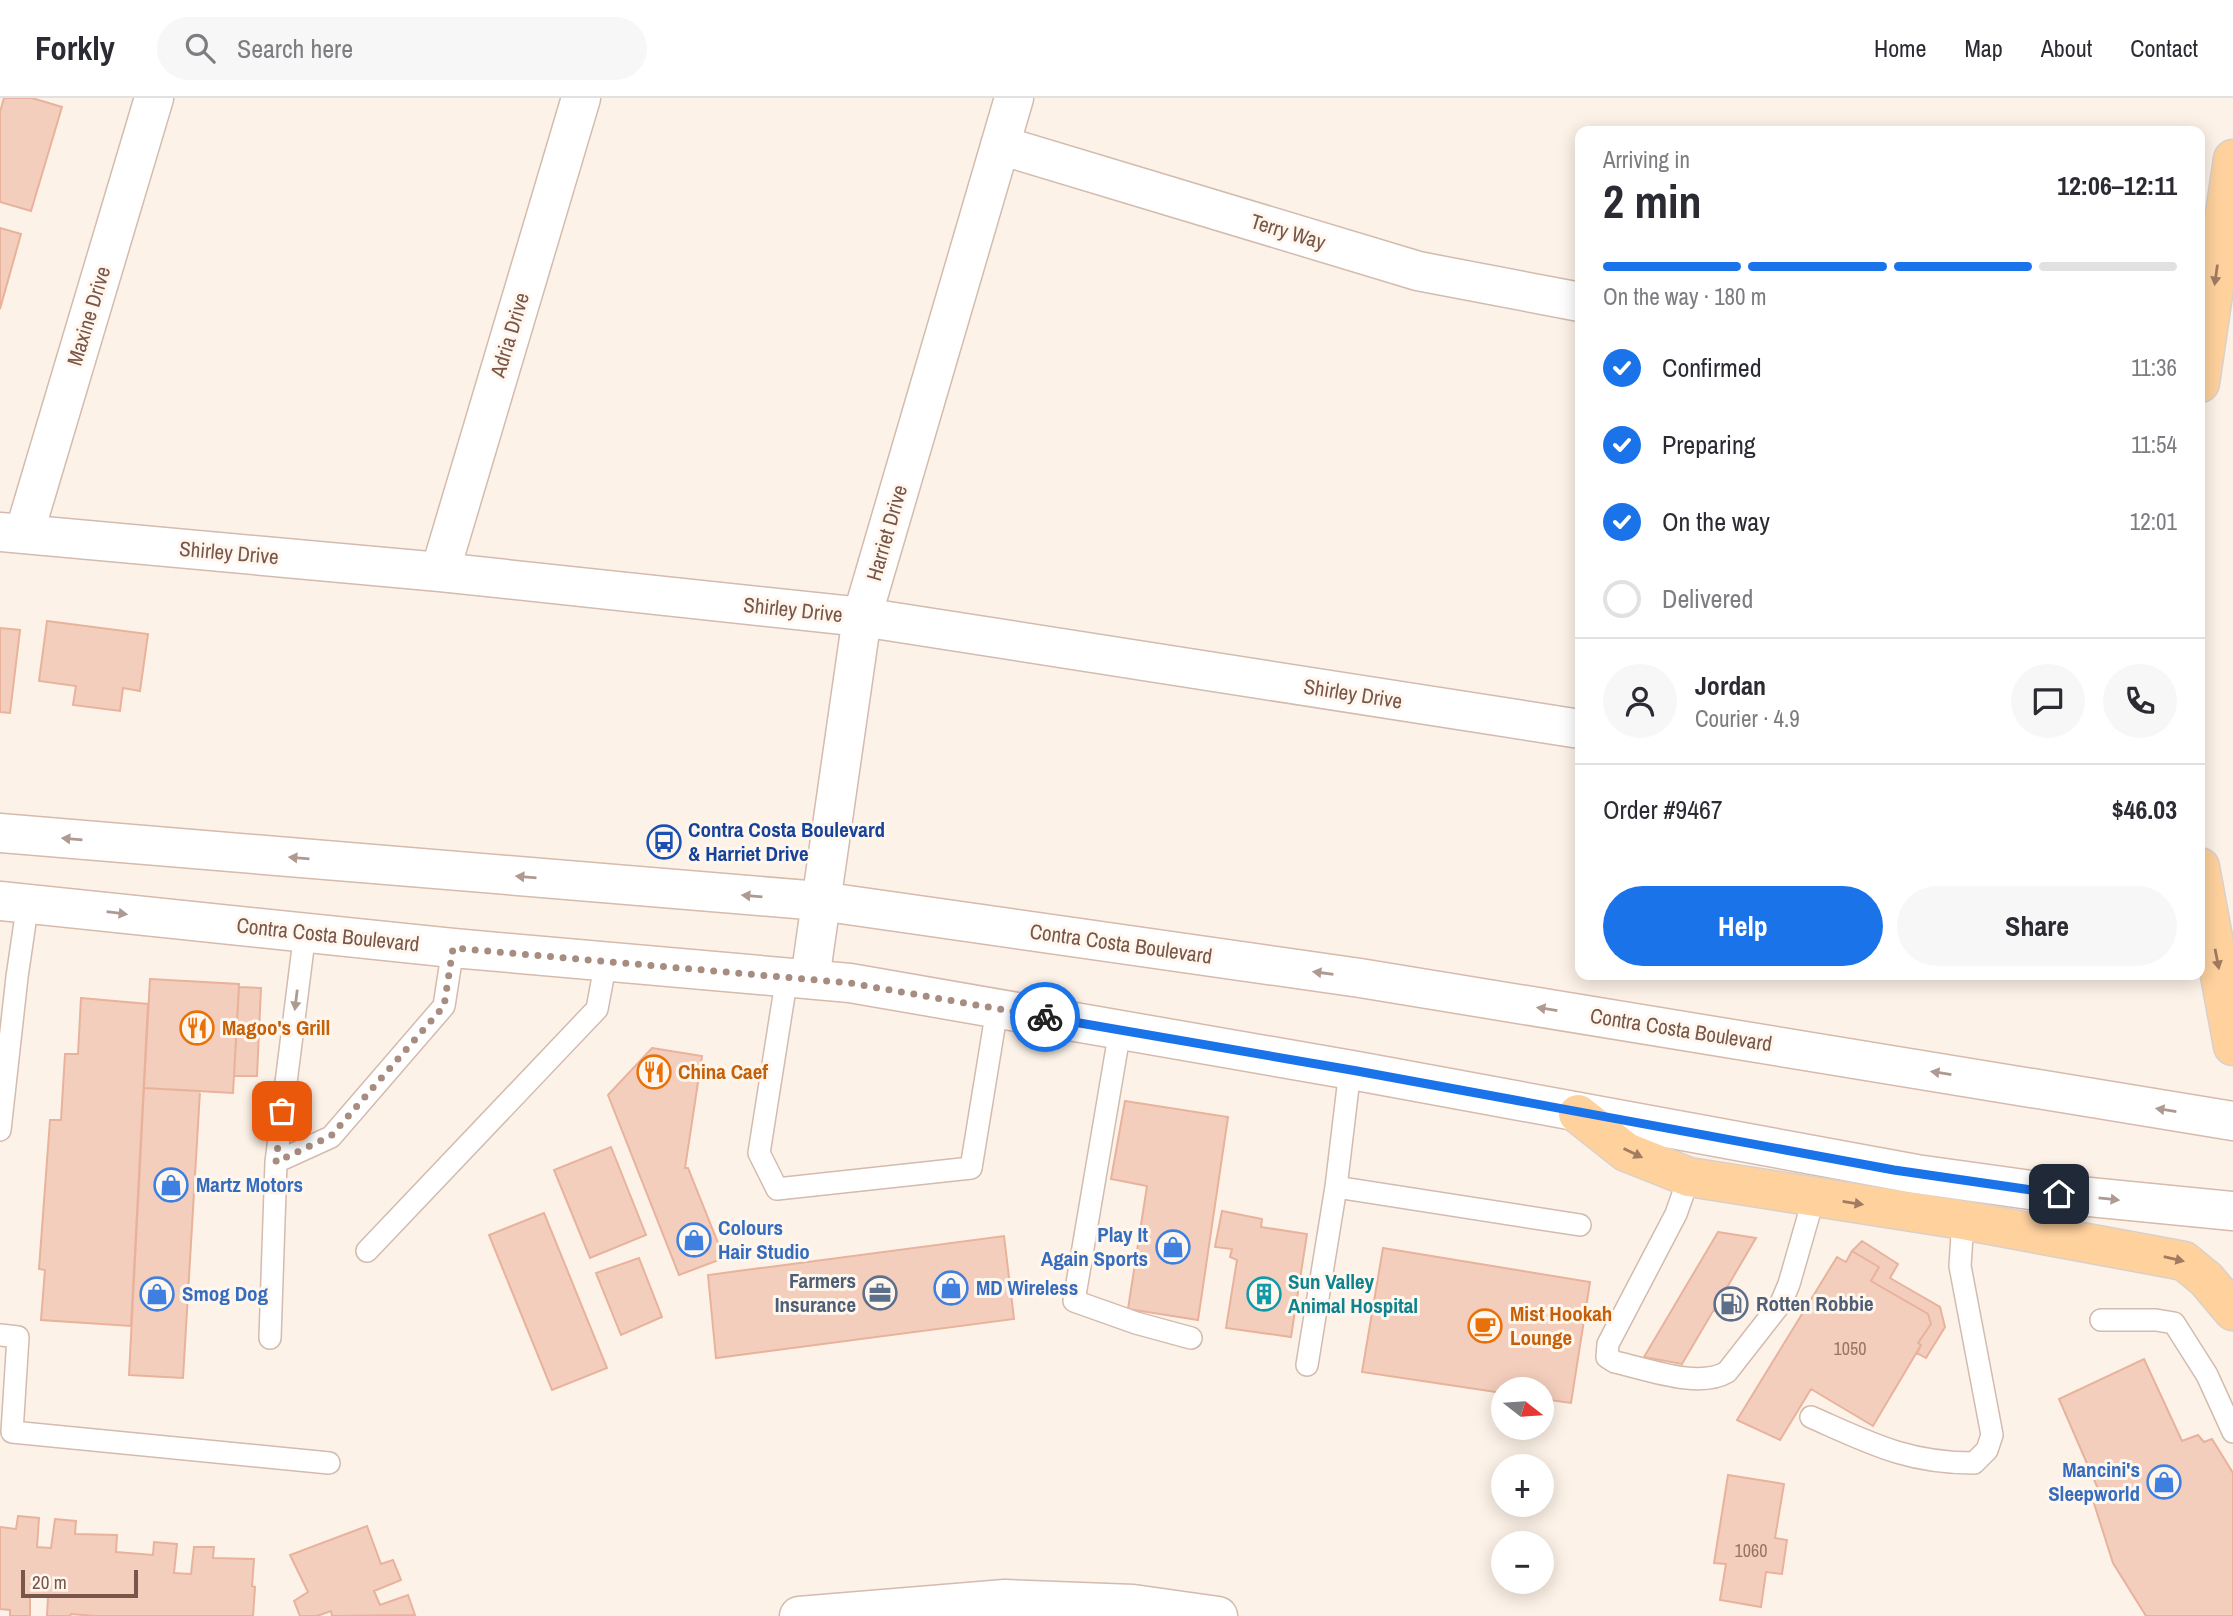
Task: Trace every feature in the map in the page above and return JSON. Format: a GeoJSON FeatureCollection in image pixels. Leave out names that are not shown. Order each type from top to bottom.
{"type":"FeatureCollection","features":[{"type":"Feature","properties":{"kind":"main road","name":"Maxine Drive"},"geometry":{"type":"LineString","coordinates":[[12,533],[154,98]]}},
{"type":"Feature","properties":{"kind":"main road","name":"Adria Drive"},"geometry":{"type":"LineString","coordinates":[[440,572],[581,98]]}},
{"type":"Feature","properties":{"kind":"main road","name":"Harriet Drive"},"geometry":{"type":"LineString","coordinates":[[798,977],[820,901],[862,617],[1014,98]]}},
{"type":"Feature","properties":{"kind":"main road","name":"Terry Way"},"geometry":{"type":"LineString","coordinates":[[1000,145],[1418,271],[1575,301]]}},
{"type":"Feature","properties":{"kind":"main road"},"geometry":{"type":"LineString","coordinates":[[2205,349],[2233,159]]}},
{"type":"Feature","properties":{"kind":"main road","name":"Shirley Drive"},"geometry":{"type":"LineString","coordinates":[[12,533],[440,572],[862,617],[1575,728]]}},
{"type":"Feature","properties":{"kind":"main road","name":"Contra Costa Boulevard"},"geometry":{"type":"LineString","coordinates":[[0,833],[820,901],[1360,978],[2233,1121]]}},
{"type":"Feature","properties":{"kind":"main road"},"geometry":{"type":"LineString","coordinates":[[2205,894],[2233,1046]]}},
{"type":"Feature","properties":{"kind":"main road","name":"Contra Costa Boulevard"},"geometry":{"type":"LineString","coordinates":[[14,902],[453,948],[850,983],[1350,1070],[1916,1174],[2059,1194],[2233,1211]]}},
{"type":"Feature","properties":{"kind":"main road"},"geometry":{"type":"LineString","coordinates":[[1578,1114],[1626,1152],[1689,1177],[1963,1220],[2183,1261],[2206,1279],[2233,1311]]}},
{"type":"Feature","properties":{"kind":"main road"},"geometry":{"type":"LineString","coordinates":[[799,1616],[1005,1599],[1133,1604],[1219,1616]]}},
{"type":"Feature","properties":{"kind":"lane"},"geometry":{"type":"LineString","coordinates":[[0,1130],[17,977],[14,902]]}},
{"type":"Feature","properties":{"kind":"lane"},"geometry":{"type":"LineString","coordinates":[[270,1338],[276,1162],[305,932]]}},
{"type":"Feature","properties":{"kind":"lane"},"geometry":{"type":"LineString","coordinates":[[276,1162],[331,1136],[444,1006],[453,948]]}},
{"type":"Feature","properties":{"kind":"lane"},"geometry":{"type":"LineString","coordinates":[[367,1251],[597,1009],[607,961]]}},
{"type":"Feature","properties":{"kind":"lane"},"geometry":{"type":"LineString","coordinates":[[798,977],[758,1153],[777,1189],[971,1168],[997,1009]]}},
{"type":"Feature","properties":{"kind":"lane"},"geometry":{"type":"LineString","coordinates":[[1120,1030],[1074,1301],[1136,1323],[1191,1338]]}},
{"type":"Feature","properties":{"kind":"lane"},"geometry":{"type":"LineString","coordinates":[[1307,1365],[1336,1186],[1350,1070]]}},
{"type":"Feature","properties":{"kind":"lane"},"geometry":{"type":"LineString","coordinates":[[1689,1177],[1676,1214],[1608,1344],[1607,1357],[1615,1362],[1699,1380],[1717,1379],[1727,1372],[1781,1303],[1814,1197]]}},
{"type":"Feature","properties":{"kind":"lane"},"geometry":{"type":"LineString","coordinates":[[1336,1186],[1580,1225]]}},
{"type":"Feature","properties":{"kind":"lane"},"geometry":{"type":"LineString","coordinates":[[1811,1417],[1889,1451],[1917,1458],[1974,1463],[1987,1450],[1992,1435],[1960,1266],[1963,1220]]}},
{"type":"Feature","properties":{"kind":"lane"},"geometry":{"type":"LineString","coordinates":[[2101,1320],[2156,1320],[2174,1323],[2207,1375],[2233,1432]]}},
{"type":"Feature","properties":{"kind":"lane"},"geometry":{"type":"LineString","coordinates":[[0,1335],[18,1337],[12,1432],[329,1463]]}},
{"type":"Feature","properties":{"kind":"building"},"geometry":{"type":"Polygon","coordinates":[[[4,98],[32,98],[62,107],[31,211],[0,202],[0,112],[4,98]]]}},
{"type":"Feature","properties":{"kind":"building"},"geometry":{"type":"Polygon","coordinates":[[[0,228],[21,234],[0,309],[0,228]]]}},
{"type":"Feature","properties":{"kind":"building"},"geometry":{"type":"Polygon","coordinates":[[[47,621],[148,634],[140,691],[123,688],[120,711],[73,705],[76,686],[39,681],[47,621]]]}},
{"type":"Feature","properties":{"kind":"building"},"geometry":{"type":"Polygon","coordinates":[[[0,628],[20,630],[10,713],[0,712],[0,628]]]}},
{"type":"Feature","properties":{"kind":"building"},"geometry":{"type":"Polygon","coordinates":[[[150,979],[239,984],[233,1093],[144,1088],[150,979]]]}},
{"type":"Feature","properties":{"kind":"building"},"geometry":{"type":"Polygon","coordinates":[[[239,987],[261,988],[257,1076],[234,1076],[239,987]]]}},
{"type":"Feature","properties":{"kind":"building"},"geometry":{"type":"Polygon","coordinates":[[[81,998],[148,1004],[131,1326],[41,1320],[45,1270],[39,1269],[50,1120],[61,1120],[65,1054],[78,1054],[81,998]]]}},
{"type":"Feature","properties":{"kind":"building"},"geometry":{"type":"Polygon","coordinates":[[[652,1048],[702,1056],[685,1168],[688,1168],[724,1258],[679,1275],[608,1095],[652,1048]]]}},
{"type":"Feature","properties":{"kind":"building"},"geometry":{"type":"Polygon","coordinates":[[[144,1088],[200,1091],[183,1378],[129,1375],[144,1088]]]}},
{"type":"Feature","properties":{"kind":"building","name":"Play It Again Sports"},"geometry":{"type":"Polygon","coordinates":[[[1125,1101],[1228,1117],[1198,1320],[1128,1309],[1147,1186],[1111,1179],[1125,1101]]]}},
{"type":"Feature","properties":{"kind":"building"},"geometry":{"type":"Polygon","coordinates":[[[611,1147],[646,1235],[590,1258],[554,1170],[611,1147]]]}},
{"type":"Feature","properties":{"kind":"building","name":"Sun Valley Animal Hospital"},"geometry":{"type":"Polygon","coordinates":[[[1222,1211],[1262,1219],[1261,1227],[1307,1234],[1291,1337],[1226,1328],[1237,1260],[1230,1257],[1232,1249],[1215,1247],[1222,1211]]]}},
{"type":"Feature","properties":{"kind":"building"},"geometry":{"type":"Polygon","coordinates":[[[544,1213],[607,1368],[552,1390],[489,1235],[544,1213]]]}},
{"type":"Feature","properties":{"kind":"building"},"geometry":{"type":"Polygon","coordinates":[[[1718,1232],[1756,1238],[1682,1364],[1644,1357],[1718,1232]]]}},
{"type":"Feature","properties":{"kind":"building"},"geometry":{"type":"Polygon","coordinates":[[[1004,1236],[1014,1319],[716,1358],[708,1275],[1004,1236]]]}},
{"type":"Feature","properties":{"kind":"building"},"geometry":{"type":"Polygon","coordinates":[[[1862,1241],[1898,1264],[1890,1278],[1940,1307],[1945,1327],[1926,1358],[1917,1353],[1921,1345],[1918,1343],[1931,1324],[1928,1314],[1871,1281],[1879,1267],[1852,1251],[1862,1241]]]}},
{"type":"Feature","properties":{"kind":"building"},"geometry":{"type":"Polygon","coordinates":[[[1383,1248],[1590,1282],[1571,1403],[1554,1401],[1554,1377],[1491,1377],[1491,1391],[1362,1372],[1383,1248]]]}},
{"type":"Feature","properties":{"kind":"building"},"geometry":{"type":"Polygon","coordinates":[[[1852,1251],[1879,1267],[1871,1281],[1928,1314],[1931,1324],[1873,1426],[1811,1389],[1780,1440],[1737,1420],[1837,1257],[1846,1262],[1852,1251]]]}},
{"type":"Feature","properties":{"kind":"building"},"geometry":{"type":"Polygon","coordinates":[[[639,1258],[662,1317],[621,1335],[596,1273],[639,1258]]]}},
{"type":"Feature","properties":{"kind":"building","name":"Rotten Robbie"},"geometry":{"type":"Polygon","coordinates":[[[1724,1293],[1746,1297],[1742,1315],[1714,1311],[1724,1293]]]}},
{"type":"Feature","properties":{"kind":"building","name":"Mancini's Sleepworld"},"geometry":{"type":"Polygon","coordinates":[[[2144,1359],[2182,1441],[2198,1435],[2204,1442],[2212,1439],[2233,1473],[2233,1616],[2146,1616],[2113,1563],[2091,1494],[2099,1491],[2059,1399],[2144,1359]]]}},
{"type":"Feature","properties":{"kind":"building"},"geometry":{"type":"Polygon","coordinates":[[[1728,1475],[1784,1484],[1775,1538],[1787,1540],[1782,1574],[1766,1572],[1761,1607],[1720,1600],[1726,1564],[1714,1563],[1728,1475]]]}},
{"type":"Feature","properties":{"kind":"building"},"geometry":{"type":"Polygon","coordinates":[[[18,1516],[39,1518],[37,1547],[51,1548],[55,1519],[76,1521],[75,1534],[117,1535],[116,1552],[153,1555],[154,1542],[177,1544],[174,1573],[191,1574],[194,1547],[214,1547],[213,1558],[254,1559],[253,1616],[47,1616],[48,1597],[30,1596],[30,1616],[10,1616],[10,1610],[0,1609],[0,1527],[16,1529],[18,1516]]]}},
{"type":"Feature","properties":{"kind":"building"},"geometry":{"type":"Polygon","coordinates":[[[367,1526],[381,1564],[393,1560],[401,1580],[374,1591],[380,1605],[408,1595],[415,1615],[332,1616],[331,1611],[317,1616],[300,1616],[294,1601],[308,1592],[290,1555],[367,1526]]]}},
{"type":"Feature","properties":{"kind":"way so far"},"geometry":{"type":"LineString","coordinates":[[282,1111],[276,1162],[331,1136],[444,1006],[453,948],[850,983],[1045,1017]]}},
{"type":"Feature","properties":{"kind":"place","name":"Contra Costa Boulevard & Harriet Drive"},"geometry":{"type":"Point","coordinates":[664,842]}},
{"type":"Feature","properties":{"kind":"place","name":"Magoo's Grill"},"geometry":{"type":"Point","coordinates":[197,1028]}},
{"type":"Feature","properties":{"kind":"place","name":"China Caef"},"geometry":{"type":"Point","coordinates":[654,1072]}},
{"type":"Feature","properties":{"kind":"place","name":"Martz Motors"},"geometry":{"type":"Point","coordinates":[171,1185]}},
{"type":"Feature","properties":{"kind":"place","name":"Colours Hair Studio"},"geometry":{"type":"Point","coordinates":[694,1240]}},
{"type":"Feature","properties":{"kind":"place","name":"Play It Again Sports"},"geometry":{"type":"Point","coordinates":[1173,1247]}},
{"type":"Feature","properties":{"kind":"place","name":"MD Wireless"},"geometry":{"type":"Point","coordinates":[951,1288]}},
{"type":"Feature","properties":{"kind":"place","name":"Farmers Insurance"},"geometry":{"type":"Point","coordinates":[880,1293]}},
{"type":"Feature","properties":{"kind":"place","name":"Smog Dog"},"geometry":{"type":"Point","coordinates":[157,1294]}},
{"type":"Feature","properties":{"kind":"place","name":"Sun Valley Animal Hospital"},"geometry":{"type":"Point","coordinates":[1264,1294]}},
{"type":"Feature","properties":{"kind":"place","name":"Rotten Robbie"},"geometry":{"type":"Point","coordinates":[1731,1304]}},
{"type":"Feature","properties":{"kind":"place","name":"Mist Hookah Lounge"},"geometry":{"type":"Point","coordinates":[1485,1326]}},
{"type":"Feature","properties":{"kind":"place","name":"Mancini's Sleepworld"},"geometry":{"type":"Point","coordinates":[2164,1482]}},
{"type":"Feature","properties":{"kind":"route"},"geometry":{"type":"LineString","coordinates":[[1045,1017],[1357,1071],[1578,1114],[1894,1170],[2059,1194]]}}]}
